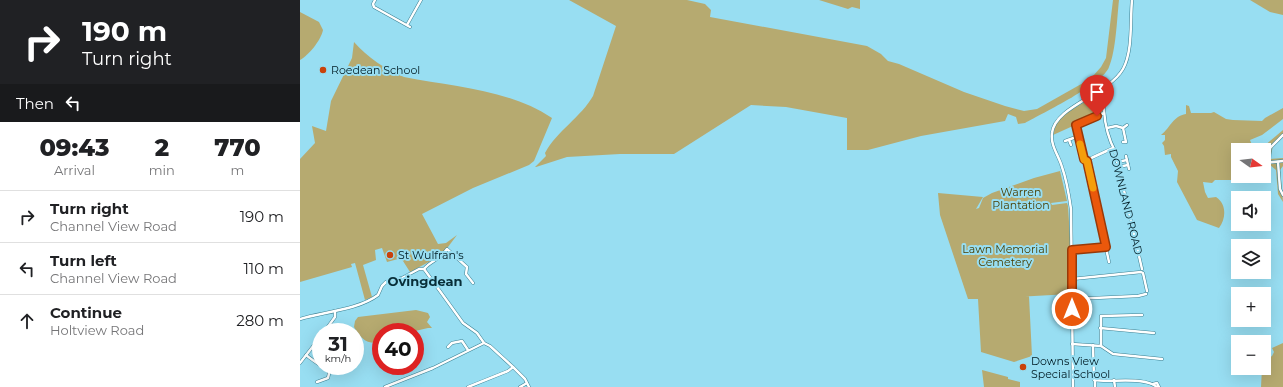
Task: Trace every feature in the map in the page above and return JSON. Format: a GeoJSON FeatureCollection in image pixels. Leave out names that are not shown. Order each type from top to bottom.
{"type":"FeatureCollection","features":[{"type":"Feature","properties":{"kind":"street"},"geometry":{"type":"LineString","coordinates":[[375,0],[373,4],[377,9],[410,27]]}},
{"type":"Feature","properties":{"kind":"street"},"geometry":{"type":"LineString","coordinates":[[407,25],[421,0]]}},
{"type":"Feature","properties":{"kind":"street"},"geometry":{"type":"LineString","coordinates":[[1073,387],[1072,250],[1069,194],[1062,168],[1052,142],[1052,132],[1054,124],[1062,115],[1102,89],[1118,76],[1128,58],[1132,0]]}},
{"type":"Feature","properties":{"kind":"street","name":"DOWNLAND ROAD"},"geometry":{"type":"LineString","coordinates":[[1072,299],[1138,296],[1146,293],[1117,162],[1107,128],[1104,113],[1104,93],[1102,89]]}},
{"type":"Feature","properties":{"kind":"street"},"geometry":{"type":"LineString","coordinates":[[1104,113],[1077,125],[1084,160],[1087,160],[1109,262]]}},
{"type":"Feature","properties":{"kind":"street"},"geometry":{"type":"LineString","coordinates":[[1123,128],[1127,125]]}},
{"type":"Feature","properties":{"kind":"street"},"geometry":{"type":"LineString","coordinates":[[1107,128],[1116,126],[1123,128]]}},
{"type":"Feature","properties":{"kind":"street"},"geometry":{"type":"LineString","coordinates":[[1123,128],[1126,142]]}},
{"type":"Feature","properties":{"kind":"street"},"geometry":{"type":"LineString","coordinates":[[1271,147],[1283,135]]}},
{"type":"Feature","properties":{"kind":"street"},"geometry":{"type":"LineString","coordinates":[[1065,141],[1079,136]]}},
{"type":"Feature","properties":{"kind":"street"},"geometry":{"type":"LineString","coordinates":[[1069,140],[1070,144]]}},
{"type":"Feature","properties":{"kind":"street"},"geometry":{"type":"LineString","coordinates":[[1087,160],[1113,148]]}},
{"type":"Feature","properties":{"kind":"street"},"geometry":{"type":"LineString","coordinates":[[1126,156],[1129,169]]}},
{"type":"Feature","properties":{"kind":"street"},"geometry":{"type":"LineString","coordinates":[[1117,162],[1127,160]]}},
{"type":"Feature","properties":{"kind":"street"},"geometry":{"type":"LineString","coordinates":[[1271,163],[1283,161]]}},
{"type":"Feature","properties":{"kind":"street"},"geometry":{"type":"LineString","coordinates":[[1278,162],[1280,189],[1283,195]]}},
{"type":"Feature","properties":{"kind":"street"},"geometry":{"type":"LineString","coordinates":[[1118,167],[1128,165]]}},
{"type":"Feature","properties":{"kind":"street"},"geometry":{"type":"LineString","coordinates":[[1072,250],[1106,247]]}},
{"type":"Feature","properties":{"kind":"street"},"geometry":{"type":"LineString","coordinates":[[300,319],[335,311],[376,297],[384,282],[402,278],[418,270],[424,269],[442,257],[448,249],[467,267],[466,274],[473,283]]}},
{"type":"Feature","properties":{"kind":"street"},"geometry":{"type":"LineString","coordinates":[[424,269],[461,321],[477,333],[484,343],[490,346],[512,367],[529,387]]}},
{"type":"Feature","properties":{"kind":"street"},"geometry":{"type":"LineString","coordinates":[[1072,279],[1142,270]]}},
{"type":"Feature","properties":{"kind":"street"},"geometry":{"type":"LineString","coordinates":[[331,323],[336,317],[335,311]]}},
{"type":"Feature","properties":{"kind":"street"},"geometry":{"type":"LineString","coordinates":[[1101,346],[1101,316],[1142,315]]}},
{"type":"Feature","properties":{"kind":"street"},"geometry":{"type":"LineString","coordinates":[[1100,328],[1154,333]]}},
{"type":"Feature","properties":{"kind":"street"},"geometry":{"type":"LineString","coordinates":[[448,346],[452,342],[463,342],[468,350]]}},
{"type":"Feature","properties":{"kind":"street"},"geometry":{"type":"LineString","coordinates":[[385,387],[431,369],[484,343]]}},
{"type":"Feature","properties":{"kind":"street"},"geometry":{"type":"LineString","coordinates":[[1072,344],[1101,346],[1113,354],[1162,360]]}},
{"type":"Feature","properties":{"kind":"street"},"geometry":{"type":"LineString","coordinates":[[1093,346],[1095,387]]}},
{"type":"Feature","properties":{"kind":"street"},"geometry":{"type":"LineString","coordinates":[[300,363],[312,347]]}},
{"type":"Feature","properties":{"kind":"street"},"geometry":{"type":"LineString","coordinates":[[306,355],[312,359]]}},
{"type":"Feature","properties":{"kind":"street"},"geometry":{"type":"LineString","coordinates":[[468,387],[508,371],[512,367]]}},
{"type":"Feature","properties":{"kind":"street"},"geometry":{"type":"LineString","coordinates":[[318,382],[324,380],[328,375]]}},
{"type":"Feature","properties":{"kind":"street"},"geometry":{"type":"LineString","coordinates":[[1095,381],[1114,380],[1152,384],[1158,387]]}},
{"type":"Feature","properties":{"kind":"street"},"geometry":{"type":"LineString","coordinates":[[1114,380],[1115,387]]}},
{"type":"Feature","properties":{"kind":"street"},"geometry":{"type":"LineString","coordinates":[[520,387],[527,384]]}},
{"type":"Feature","properties":{"kind":"green space"},"geometry":{"type":"Polygon","coordinates":[[[569,0],[687,0],[705,4],[711,10],[710,17],[867,46],[881,54],[888,61],[899,64],[964,92],[1024,111],[1037,109],[1083,83],[1093,76],[1101,67],[1106,58],[1113,0],[1119,0],[1113,52],[1109,67],[1104,74],[1085,90],[1025,123],[1018,124],[1016,117],[1008,114],[1005,121],[921,136],[868,150],[847,150],[847,118],[786,107],[751,105],[674,154],[620,154],[567,157],[535,167],[546,156],[545,153],[550,145],[582,111],[593,96],[616,26],[569,0]]]}},
{"type":"Feature","properties":{"kind":"green space"},"geometry":{"type":"Polygon","coordinates":[[[819,0],[860,0],[860,9],[852,7],[848,9],[819,0]]]}},
{"type":"Feature","properties":{"kind":"green space"},"geometry":{"type":"Polygon","coordinates":[[[1250,0],[1283,0],[1283,15],[1270,12],[1250,0]]]}},
{"type":"Feature","properties":{"kind":"green space"},"geometry":{"type":"Polygon","coordinates":[[[300,12],[319,22],[323,30],[314,47],[300,60],[300,12]]]}},
{"type":"Feature","properties":{"kind":"green space"},"geometry":{"type":"Polygon","coordinates":[[[354,42],[377,62],[390,71],[404,77],[480,90],[499,95],[535,108],[552,118],[534,161],[529,165],[473,188],[422,214],[438,244],[446,243],[457,235],[442,255],[410,272],[403,261],[398,259],[387,262],[382,248],[375,250],[376,260],[363,265],[372,297],[365,300],[355,263],[351,264],[352,267],[300,282],[300,159],[315,143],[312,126],[326,131],[331,101],[352,58],[354,42]]]}},
{"type":"Feature","properties":{"kind":"green space"},"geometry":{"type":"Polygon","coordinates":[[[1103,91],[1104,112],[1053,135],[1056,123],[1066,113],[1103,91]]]}},
{"type":"Feature","properties":{"kind":"green space"},"geometry":{"type":"Polygon","coordinates":[[[1186,105],[1189,106],[1191,113],[1214,112],[1226,119],[1262,121],[1283,108],[1283,119],[1262,135],[1250,140],[1251,143],[1231,143],[1231,180],[1215,180],[1212,183],[1203,182],[1208,198],[1216,197],[1220,200],[1224,208],[1223,220],[1219,228],[1197,220],[1177,182],[1178,171],[1171,154],[1165,155],[1164,146],[1162,143],[1165,140],[1165,135],[1161,135],[1175,119],[1186,114],[1186,105]]]}},
{"type":"Feature","properties":{"kind":"green space"},"geometry":{"type":"Polygon","coordinates":[[[1283,130],[1283,137],[1273,146],[1271,155],[1271,143],[1268,143],[1283,130]]]}},
{"type":"Feature","properties":{"kind":"green space"},"geometry":{"type":"Polygon","coordinates":[[[1283,158],[1283,166],[1280,170],[1283,202],[1278,194],[1276,170],[1271,166],[1271,159],[1283,158]]]}},
{"type":"Feature","properties":{"kind":"green space"},"geometry":{"type":"Polygon","coordinates":[[[1060,171],[1067,201],[1051,203],[1052,205],[1067,203],[1068,206],[1070,238],[1070,294],[1029,296],[1032,356],[1014,362],[981,352],[978,299],[968,299],[940,215],[938,193],[983,197],[976,209],[979,208],[983,198],[992,193],[1034,178],[1060,171]]]}},
{"type":"Feature","properties":{"kind":"green space"},"geometry":{"type":"Polygon","coordinates":[[[416,310],[428,313],[430,317],[427,322],[432,328],[424,329],[424,323],[372,323],[372,343],[364,339],[364,323],[355,323],[358,317],[416,310]]]}},
{"type":"Feature","properties":{"kind":"green space"},"geometry":{"type":"Polygon","coordinates":[[[1283,343],[1283,387],[1261,387],[1262,375],[1271,375],[1271,357],[1274,352],[1272,348],[1283,343]]]}},
{"type":"Feature","properties":{"kind":"green space"},"geometry":{"type":"Polygon","coordinates":[[[982,370],[1020,382],[1020,387],[984,387],[982,370]]]}},
{"type":"Feature","properties":{"kind":"slow traffic"},"geometry":{"type":"LineString","coordinates":[[1080,144],[1084,160],[1087,160],[1093,188]]}},
{"type":"Feature","properties":{"kind":"place","name":"Roedean School"},"geometry":{"type":"Point","coordinates":[323,70]}},
{"type":"Feature","properties":{"kind":"place","name":"St Wulfran's"},"geometry":{"type":"Point","coordinates":[390,255]}},
{"type":"Feature","properties":{"kind":"place","name":"Downs View Special School"},"geometry":{"type":"Point","coordinates":[1023,367]}},
{"type":"Feature","properties":{"kind":"district","name":"Ovingdean"},"geometry":{"type":"Point","coordinates":[425,281]}},
{"type":"Feature","properties":{"kind":"route"},"geometry":{"type":"LineString","coordinates":[[1072,309],[1072,250],[1106,247],[1087,160],[1084,160],[1076,125],[1097,116]]}},
{"type":"Feature","properties":{"kind":"park label","name":"Warren Plantation"},"geometry":{"type":"Point","coordinates":[1021,198]}},
{"type":"Feature","properties":{"kind":"park label","name":"Lawn Memorial Cemetery"},"geometry":{"type":"Point","coordinates":[1005,255]}}]}
